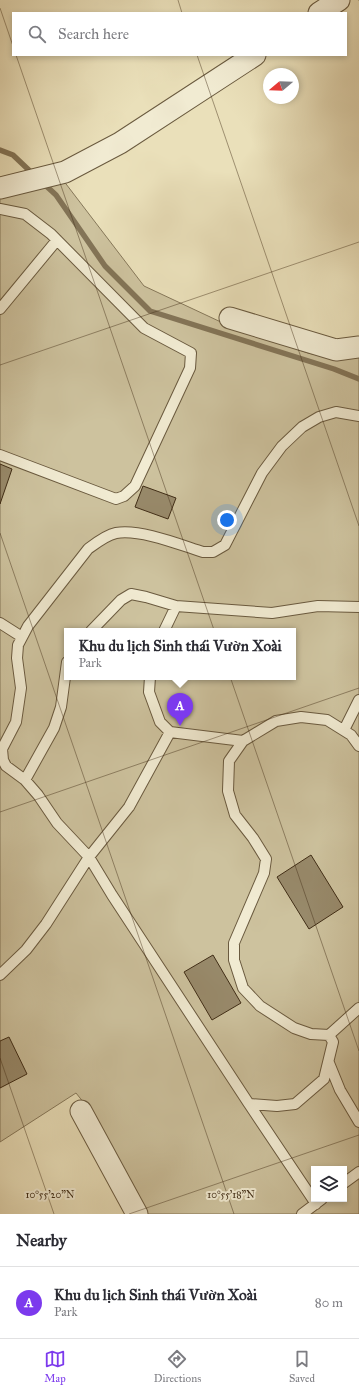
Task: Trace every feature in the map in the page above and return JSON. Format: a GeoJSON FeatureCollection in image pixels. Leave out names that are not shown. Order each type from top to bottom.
{"type":"FeatureCollection","features":[{"type":"Feature","properties":{"kind":"street"},"geometry":{"type":"LineString","coordinates":[[321,12],[339,0]]}},
{"type":"Feature","properties":{"kind":"street"},"geometry":{"type":"LineString","coordinates":[[0,188],[66,172],[120,143],[252,56]]}},
{"type":"Feature","properties":{"kind":"street"},"geometry":{"type":"LineString","coordinates":[[230,318],[336,350],[359,347]]}},
{"type":"Feature","properties":{"kind":"street"},"geometry":{"type":"LineString","coordinates":[[82,1111],[137,1214]]}},
{"type":"Feature","properties":{"kind":"lane"},"geometry":{"type":"LineString","coordinates":[[0,209],[25,214],[57,240],[144,328],[191,353],[190,368],[135,486],[124,496],[116,499],[0,455]]}},
{"type":"Feature","properties":{"kind":"lane"},"geometry":{"type":"LineString","coordinates":[[0,309],[57,240]]}},
{"type":"Feature","properties":{"kind":"lane"},"geometry":{"type":"LineString","coordinates":[[311,1190],[249,1104],[112,895],[90,857],[57,823],[38,795],[25,780],[6,766],[3,760],[2,749],[16,722],[21,688],[17,658],[18,645],[28,626],[88,549],[114,534],[137,532],[203,552],[213,552],[225,545],[262,473],[282,446],[302,427],[319,417],[336,412],[359,416]]}},
{"type":"Feature","properties":{"kind":"lane"},"geometry":{"type":"LineString","coordinates":[[94,628],[121,600],[132,594],[176,606],[272,613],[318,606],[359,606]]}},
{"type":"Feature","properties":{"kind":"lane"},"geometry":{"type":"LineString","coordinates":[[165,628],[176,606]]}},
{"type":"Feature","properties":{"kind":"lane"},"geometry":{"type":"LineString","coordinates":[[0,623],[22,637]]}},
{"type":"Feature","properties":{"kind":"lane"},"geometry":{"type":"LineString","coordinates":[[25,780],[54,728],[61,707],[65,680]]}},
{"type":"Feature","properties":{"kind":"lane"},"geometry":{"type":"LineString","coordinates":[[150,680],[149,692],[160,722],[170,732],[243,741]]}},
{"type":"Feature","properties":{"kind":"lane"},"geometry":{"type":"LineString","coordinates":[[344,730],[359,700]]}},
{"type":"Feature","properties":{"kind":"lane"},"geometry":{"type":"LineString","coordinates":[[359,746],[351,735],[327,720],[301,717],[276,721],[243,741],[229,761],[228,791],[235,816],[253,838],[266,859],[264,873],[234,943],[234,960],[243,988],[260,1006],[294,1028],[311,1034],[329,1035],[359,1008]]}},
{"type":"Feature","properties":{"kind":"lane"},"geometry":{"type":"LineString","coordinates":[[0,976],[26,950],[46,924],[90,857],[129,807],[170,732]]}},
{"type":"Feature","properties":{"kind":"lane"},"geometry":{"type":"LineString","coordinates":[[249,1104],[277,1106],[295,1104],[324,1079],[333,1042],[329,1035]]}},
{"type":"Feature","properties":{"kind":"lane"},"geometry":{"type":"LineString","coordinates":[[329,1062],[340,1090],[359,1122]]}},
{"type":"Feature","properties":{"kind":"lane"},"geometry":{"type":"LineString","coordinates":[[347,1181],[359,1172]]}},
{"type":"Feature","properties":{"kind":"lane"},"geometry":{"type":"LineString","coordinates":[[302,1214],[318,1202]]}},
{"type":"Feature","properties":{"kind":"shaded area"},"geometry":{"type":"Polygon","coordinates":[[[63,180],[144,286],[223,323],[308,353],[338,360],[359,353],[359,1214],[145,1214],[88,1108],[76,1093],[0,1142],[0,195],[63,180]]]}},
{"type":"Feature","properties":{"kind":"building"},"geometry":{"type":"Polygon","coordinates":[[[0,464],[12,469],[0,504],[0,464]]]}},
{"type":"Feature","properties":{"kind":"building"},"geometry":{"type":"Polygon","coordinates":[[[143,486],[176,498],[168,519],[135,507],[143,486]]]}},
{"type":"Feature","properties":{"kind":"building"},"geometry":{"type":"Polygon","coordinates":[[[311,855],[343,907],[309,929],[277,877],[311,855]]]}},
{"type":"Feature","properties":{"kind":"building"},"geometry":{"type":"Polygon","coordinates":[[[213,955],[241,1003],[212,1020],[184,972],[213,955]]]}},
{"type":"Feature","properties":{"kind":"building"},"geometry":{"type":"Polygon","coordinates":[[[9,1037],[27,1074],[0,1088],[0,1041],[9,1037]]]}},
{"type":"Feature","properties":{"kind":"waterway"},"geometry":{"type":"LineString","coordinates":[[0,150],[13,155],[33,174]]}},
{"type":"Feature","properties":{"kind":"waterway"},"geometry":{"type":"LineString","coordinates":[[43,183],[56,195],[105,266],[150,311],[334,369],[359,379]]}},
{"type":"Feature","properties":{"kind":"place","name":"Khu du lịch Sinh thái Vườn Xoài"},"geometry":{"type":"Point","coordinates":[180,726]}}]}
